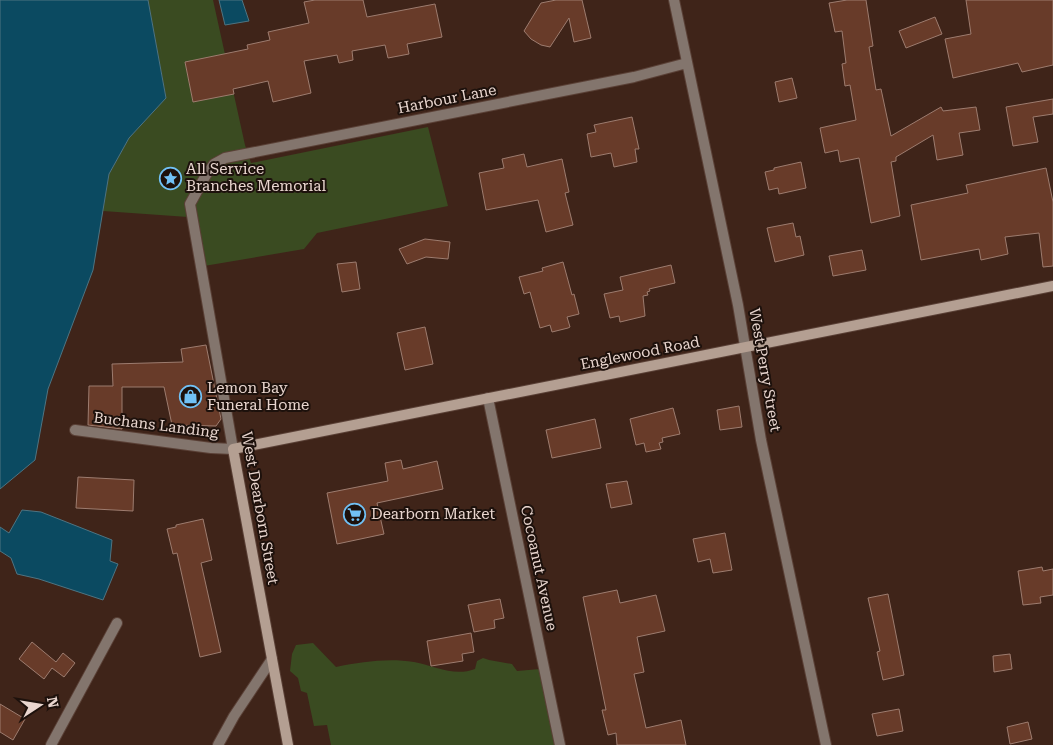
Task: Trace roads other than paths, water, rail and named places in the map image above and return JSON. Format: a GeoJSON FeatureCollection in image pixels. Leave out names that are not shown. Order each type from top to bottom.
{"type":"FeatureCollection","features":[{"type":"Feature","properties":{"kind":"street","name":"West Perry Street"},"geometry":{"type":"LineString","coordinates":[[674,0],[736,296],[761,440],[826,745]]}},
{"type":"Feature","properties":{"kind":"street","name":"Harbour Lane"},"geometry":{"type":"LineString","coordinates":[[214,164],[225,158],[634,77],[687,63]]}},
{"type":"Feature","properties":{"kind":"street","name":"West Dearborn Street"},"geometry":{"type":"LineString","coordinates":[[214,164],[190,204],[288,745]]}},
{"type":"Feature","properties":{"kind":"street","name":"Englewood Road"},"geometry":{"type":"LineString","coordinates":[[233,449],[1053,286]]}},
{"type":"Feature","properties":{"kind":"street","name":"Cocoanut Avenue"},"geometry":{"type":"LineString","coordinates":[[488,398],[560,745]]}},
{"type":"Feature","properties":{"kind":"street","name":"Buchans Landing"},"geometry":{"type":"LineString","coordinates":[[75,430],[211,448],[233,449]]}},
{"type":"Feature","properties":{"kind":"street"},"geometry":{"type":"LineString","coordinates":[[51,745],[116,623]]}},
{"type":"Feature","properties":{"kind":"street"},"geometry":{"type":"LineString","coordinates":[[218,745],[234,716],[272,659]]}},
{"type":"Feature","properties":{"kind":"water"},"geometry":{"type":"Polygon","coordinates":[[[0,0],[148,0],[166,98],[129,138],[109,174],[93,270],[48,389],[35,460],[0,489],[0,0]]]}},
{"type":"Feature","properties":{"kind":"water"},"geometry":{"type":"Polygon","coordinates":[[[219,0],[242,0],[249,21],[225,25],[219,0]]]}},
{"type":"Feature","properties":{"kind":"water"},"geometry":{"type":"Polygon","coordinates":[[[22,510],[41,512],[112,540],[110,561],[118,564],[103,600],[39,579],[17,574],[11,558],[0,551],[0,527],[9,533],[22,510]]]}},
{"type":"Feature","properties":{"kind":"place","name":"All Service Branches Memorial"},"geometry":{"type":"Point","coordinates":[170,178]}},
{"type":"Feature","properties":{"kind":"place","name":"Lemon Bay Funeral Home"},"geometry":{"type":"Point","coordinates":[191,397]}},
{"type":"Feature","properties":{"kind":"place","name":"Dearborn Market"},"geometry":{"type":"Point","coordinates":[355,514]}}]}
